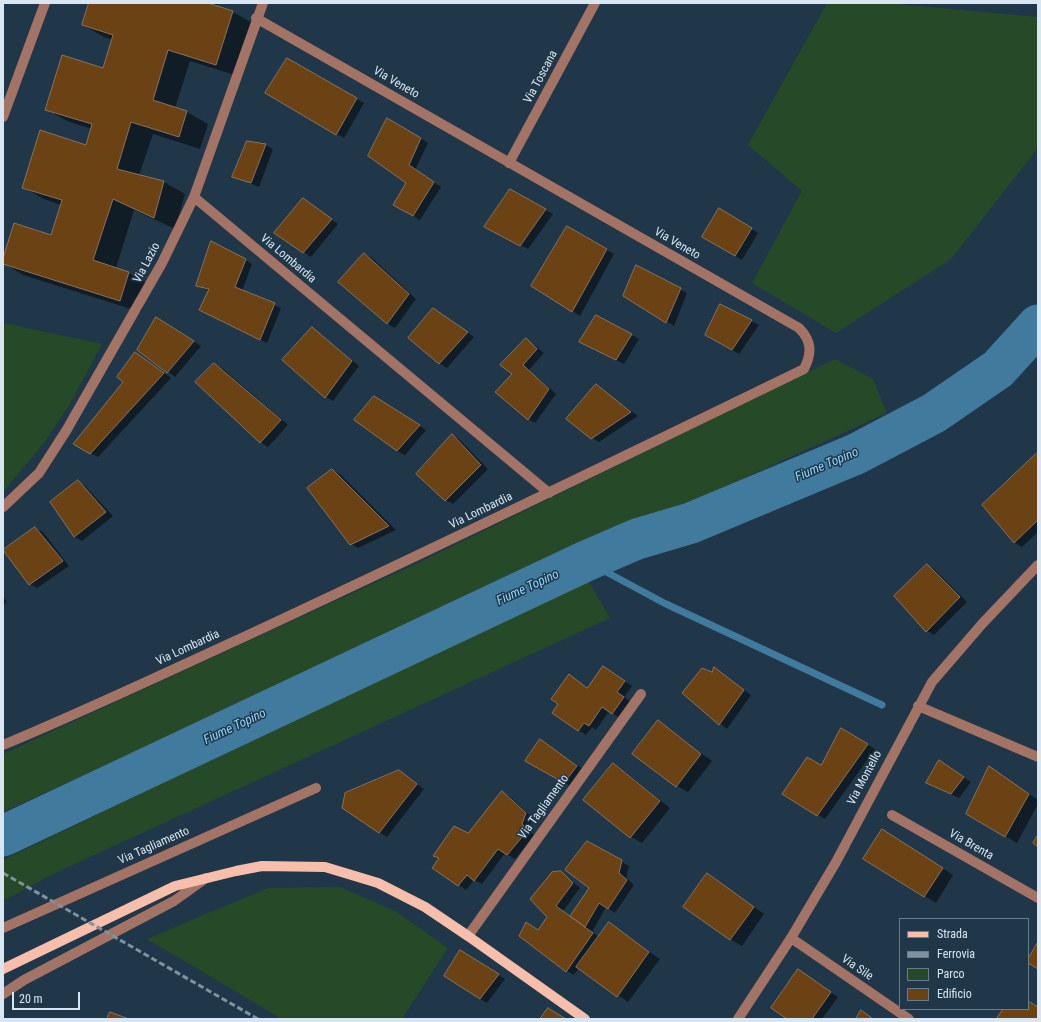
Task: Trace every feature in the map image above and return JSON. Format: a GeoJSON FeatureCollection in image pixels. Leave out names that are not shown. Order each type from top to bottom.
{"type":"FeatureCollection","features":[{"type":"Feature","properties":{"kind":"main road"},"geometry":{"type":"LineString","coordinates":[[3,969],[176,886],[262,866],[325,867],[378,883],[425,908],[468,936],[585,1019]]}},
{"type":"Feature","properties":{"kind":"street"},"geometry":{"type":"LineString","coordinates":[[3,117],[45,3]]}},
{"type":"Feature","properties":{"kind":"street","name":"Via Lazio"},"geometry":{"type":"LineString","coordinates":[[3,508],[39,473],[66,431],[155,276],[194,198],[256,18],[263,3]]}},
{"type":"Feature","properties":{"kind":"street","name":"Via Toscana"},"geometry":{"type":"LineString","coordinates":[[509,163],[595,3]]}},
{"type":"Feature","properties":{"kind":"street","name":"Via Veneto"},"geometry":{"type":"LineString","coordinates":[[256,18],[799,328],[807,336],[811,348],[809,359],[804,369],[550,493]]}},
{"type":"Feature","properties":{"kind":"street","name":"Via Lombardia"},"geometry":{"type":"LineString","coordinates":[[3,745],[68,718],[359,584],[550,493],[194,198]]}},
{"type":"Feature","properties":{"kind":"street","name":"Via Montello"},"geometry":{"type":"LineString","coordinates":[[738,1019],[790,938],[836,862],[932,682],[982,624],[1038,565]]}},
{"type":"Feature","properties":{"kind":"street","name":"Via Tagliamento"},"geometry":{"type":"LineString","coordinates":[[468,936],[641,694]]}},
{"type":"Feature","properties":{"kind":"street"},"geometry":{"type":"LineString","coordinates":[[918,706],[1038,757]]}},
{"type":"Feature","properties":{"kind":"street","name":"Via Tagliamento"},"geometry":{"type":"LineString","coordinates":[[3,928],[316,788]]}},
{"type":"Feature","properties":{"kind":"street","name":"Via Brenta"},"geometry":{"type":"LineString","coordinates":[[892,815],[1038,898]]}},
{"type":"Feature","properties":{"kind":"street"},"geometry":{"type":"LineString","coordinates":[[3,994],[24,980],[174,901],[206,878]]}},
{"type":"Feature","properties":{"kind":"street","name":"Via Sile"},"geometry":{"type":"LineString","coordinates":[[790,938],[909,1019]]}},
{"type":"Feature","properties":{"kind":"green space"},"geometry":{"type":"Polygon","coordinates":[[[827,3],[886,3],[1038,17],[1038,148],[951,259],[836,333],[752,283],[802,191],[748,145],[827,3]]]}},
{"type":"Feature","properties":{"kind":"green space"},"geometry":{"type":"Polygon","coordinates":[[[3,323],[102,344],[71,402],[44,443],[3,492],[3,323]]]}},
{"type":"Feature","properties":{"kind":"green space"},"geometry":{"type":"Polygon","coordinates":[[[835,359],[873,379],[887,413],[687,504],[452,602],[228,710],[3,812],[3,754],[418,563],[835,359]]]}},
{"type":"Feature","properties":{"kind":"green space"},"geometry":{"type":"Polygon","coordinates":[[[587,579],[610,618],[55,873],[3,901],[3,860],[587,579]]]}},
{"type":"Feature","properties":{"kind":"green space"},"geometry":{"type":"Polygon","coordinates":[[[340,887],[395,911],[448,948],[402,1019],[282,1019],[147,939],[268,888],[340,887]]]}},
{"type":"Feature","properties":{"kind":"building"},"geometry":{"type":"Polygon","coordinates":[[[89,3],[208,3],[233,11],[216,65],[168,50],[153,100],[187,111],[179,137],[131,122],[117,169],[164,181],[154,218],[113,199],[93,260],[129,272],[120,301],[3,264],[3,258],[14,223],[51,235],[62,200],[22,188],[40,130],[86,145],[92,124],[45,110],[62,55],[103,68],[113,35],[82,25],[89,3]]]}},
{"type":"Feature","properties":{"kind":"building"},"geometry":{"type":"Polygon","coordinates":[[[287,58],[357,98],[336,135],[265,93],[287,58]]]}},
{"type":"Feature","properties":{"kind":"building"},"geometry":{"type":"Polygon","coordinates":[[[387,118],[421,138],[409,165],[434,182],[413,216],[393,205],[406,183],[368,156],[387,118]]]}},
{"type":"Feature","properties":{"kind":"building"},"geometry":{"type":"Polygon","coordinates":[[[247,141],[266,144],[251,183],[232,177],[247,141]]]}},
{"type":"Feature","properties":{"kind":"building"},"geometry":{"type":"Polygon","coordinates":[[[510,189],[546,209],[520,246],[484,227],[510,189]]]}},
{"type":"Feature","properties":{"kind":"building"},"geometry":{"type":"Polygon","coordinates":[[[303,198],[332,219],[303,253],[274,233],[303,198]]]}},
{"type":"Feature","properties":{"kind":"building"},"geometry":{"type":"Polygon","coordinates":[[[719,208],[752,228],[735,256],[702,237],[719,208]]]}},
{"type":"Feature","properties":{"kind":"building"},"geometry":{"type":"Polygon","coordinates":[[[567,226],[607,249],[572,312],[531,286],[567,226]]]}},
{"type":"Feature","properties":{"kind":"building"},"geometry":{"type":"Polygon","coordinates":[[[211,241],[246,259],[235,287],[275,303],[260,340],[199,310],[209,289],[196,286],[211,241]]]}},
{"type":"Feature","properties":{"kind":"building"},"geometry":{"type":"Polygon","coordinates":[[[364,253],[409,294],[387,324],[338,282],[364,253]]]}},
{"type":"Feature","properties":{"kind":"building"},"geometry":{"type":"Polygon","coordinates":[[[636,265],[681,288],[666,323],[623,296],[636,265]]]}},
{"type":"Feature","properties":{"kind":"building"},"geometry":{"type":"Polygon","coordinates":[[[720,304],[752,320],[732,350],[705,335],[720,304]]]}},
{"type":"Feature","properties":{"kind":"building"},"geometry":{"type":"Polygon","coordinates":[[[433,308],[468,332],[439,364],[408,338],[433,308]]]}},
{"type":"Feature","properties":{"kind":"building"},"geometry":{"type":"Polygon","coordinates":[[[596,315],[632,334],[616,360],[579,342],[596,315]]]}},
{"type":"Feature","properties":{"kind":"building"},"geometry":{"type":"Polygon","coordinates":[[[156,317],[194,341],[167,373],[137,350],[156,317]]]}},
{"type":"Feature","properties":{"kind":"building"},"geometry":{"type":"Polygon","coordinates":[[[312,327],[352,361],[325,398],[282,360],[312,327]]]}},
{"type":"Feature","properties":{"kind":"building"},"geometry":{"type":"Polygon","coordinates":[[[526,338],[537,349],[523,365],[549,389],[528,420],[495,392],[512,374],[500,365],[526,338]]]}},
{"type":"Feature","properties":{"kind":"building"},"geometry":{"type":"Polygon","coordinates":[[[135,352],[164,373],[90,454],[73,444],[123,382],[117,377],[135,352]]]}},
{"type":"Feature","properties":{"kind":"building"},"geometry":{"type":"Polygon","coordinates":[[[214,363],[281,420],[260,443],[195,382],[214,363]]]}},
{"type":"Feature","properties":{"kind":"building"},"geometry":{"type":"Polygon","coordinates":[[[596,384],[631,412],[591,439],[566,419],[596,384]]]}},
{"type":"Feature","properties":{"kind":"building"},"geometry":{"type":"Polygon","coordinates":[[[374,396],[420,425],[397,451],[354,420],[374,396]]]}},
{"type":"Feature","properties":{"kind":"building"},"geometry":{"type":"Polygon","coordinates":[[[452,434],[481,465],[445,501],[416,474],[452,434]]]}},
{"type":"Feature","properties":{"kind":"building"},"geometry":{"type":"Polygon","coordinates":[[[1038,452],[1038,520],[1014,543],[982,505],[1038,452]]]}},
{"type":"Feature","properties":{"kind":"building"},"geometry":{"type":"Polygon","coordinates":[[[332,469],[389,526],[350,545],[307,488],[332,469]]]}},
{"type":"Feature","properties":{"kind":"building"},"geometry":{"type":"Polygon","coordinates":[[[78,480],[106,512],[74,537],[50,502],[78,480]]]}},
{"type":"Feature","properties":{"kind":"building"},"geometry":{"type":"Polygon","coordinates":[[[35,527],[63,561],[29,585],[3,550],[35,527]]]}},
{"type":"Feature","properties":{"kind":"building"},"geometry":{"type":"Polygon","coordinates":[[[927,564],[960,597],[926,632],[894,596],[927,564]]]}},
{"type":"Feature","properties":{"kind":"building"},"geometry":{"type":"Polygon","coordinates":[[[603,666],[625,681],[617,692],[624,697],[612,714],[602,707],[589,726],[584,723],[578,731],[552,713],[558,704],[551,699],[569,674],[587,688],[603,666]]]}},
{"type":"Feature","properties":{"kind":"building"},"geometry":{"type":"Polygon","coordinates":[[[714,667],[744,690],[719,725],[682,693],[702,668],[712,672],[714,667]]]}},
{"type":"Feature","properties":{"kind":"building"},"geometry":{"type":"Polygon","coordinates":[[[658,720],[701,754],[676,787],[632,754],[658,720]]]}},
{"type":"Feature","properties":{"kind":"building"},"geometry":{"type":"Polygon","coordinates":[[[841,728],[868,744],[817,816],[782,794],[807,757],[821,765],[841,728]]]}},
{"type":"Feature","properties":{"kind":"building"},"geometry":{"type":"Polygon","coordinates":[[[540,739],[577,766],[564,783],[525,761],[540,739]]]}},
{"type":"Feature","properties":{"kind":"building"},"geometry":{"type":"Polygon","coordinates":[[[939,760],[964,777],[951,794],[926,783],[939,760]]]}},
{"type":"Feature","properties":{"kind":"building"},"geometry":{"type":"Polygon","coordinates":[[[613,763],[660,801],[630,838],[583,800],[613,763]]]}},
{"type":"Feature","properties":{"kind":"building"},"geometry":{"type":"Polygon","coordinates":[[[989,766],[1029,794],[1005,837],[966,814],[989,766]]]}},
{"type":"Feature","properties":{"kind":"building"},"geometry":{"type":"Polygon","coordinates":[[[399,770],[417,784],[379,833],[342,808],[345,793],[399,770]]]}},
{"type":"Feature","properties":{"kind":"building"},"geometry":{"type":"Polygon","coordinates":[[[502,791],[526,813],[522,824],[528,830],[507,855],[498,849],[474,881],[467,875],[458,886],[432,868],[439,858],[433,856],[454,826],[468,833],[502,791]]]}},
{"type":"Feature","properties":{"kind":"building"},"geometry":{"type":"Polygon","coordinates":[[[882,829],[943,868],[924,897],[863,859],[882,829]]]}},
{"type":"Feature","properties":{"kind":"building"},"geometry":{"type":"Polygon","coordinates":[[[1038,835],[1038,847],[1033,843],[1038,835]]]}},
{"type":"Feature","properties":{"kind":"building"},"geometry":{"type":"Polygon","coordinates":[[[587,841],[622,860],[619,873],[627,880],[608,909],[599,903],[585,927],[570,916],[589,888],[565,870],[587,841]]]}},
{"type":"Feature","properties":{"kind":"building"},"geometry":{"type":"Polygon","coordinates":[[[561,871],[573,883],[556,906],[593,933],[566,972],[519,936],[526,922],[538,930],[547,917],[530,899],[552,872],[561,871]]]}},
{"type":"Feature","properties":{"kind":"building"},"geometry":{"type":"Polygon","coordinates":[[[707,873],[754,907],[730,940],[683,907],[707,873]]]}},
{"type":"Feature","properties":{"kind":"building"},"geometry":{"type":"Polygon","coordinates":[[[609,922],[649,952],[617,997],[576,967],[609,922]]]}},
{"type":"Feature","properties":{"kind":"building"},"geometry":{"type":"Polygon","coordinates":[[[1038,942],[1038,969],[1029,964],[1029,957],[1038,942]]]}},
{"type":"Feature","properties":{"kind":"building"},"geometry":{"type":"Polygon","coordinates":[[[460,950],[499,974],[480,999],[444,976],[460,950]]]}},
{"type":"Feature","properties":{"kind":"building"},"geometry":{"type":"Polygon","coordinates":[[[798,969],[831,992],[812,1019],[787,1019],[771,1008],[798,969]]]}},
{"type":"Feature","properties":{"kind":"building"},"geometry":{"type":"Polygon","coordinates":[[[1029,1002],[1038,1007],[1038,1019],[996,1019],[1002,1010],[1029,1010],[1029,1002]]]}},
{"type":"Feature","properties":{"kind":"building"},"geometry":{"type":"Polygon","coordinates":[[[548,1008],[566,1019],[540,1019],[548,1008]]]}},
{"type":"Feature","properties":{"kind":"building"},"geometry":{"type":"Polygon","coordinates":[[[861,1010],[873,1019],[856,1019],[861,1010]]]}},
{"type":"Feature","properties":{"kind":"building"},"geometry":{"type":"Polygon","coordinates":[[[110,1012],[129,1019],[107,1019],[110,1012]]]}},
{"type":"Feature","properties":{"kind":"waterway","name":"Fiume Topino"},"geometry":{"type":"LineString","coordinates":[[3,836],[586,561],[637,539],[691,523],[856,454],[934,413],[998,369],[1038,325]]}},
{"type":"Feature","properties":{"kind":"waterway"},"geometry":{"type":"LineString","coordinates":[[586,561],[664,603],[882,705]]}},
{"type":"Feature","properties":{"kind":"railway"},"geometry":{"type":"LineString","coordinates":[[3,873],[258,1019]]}}]}
